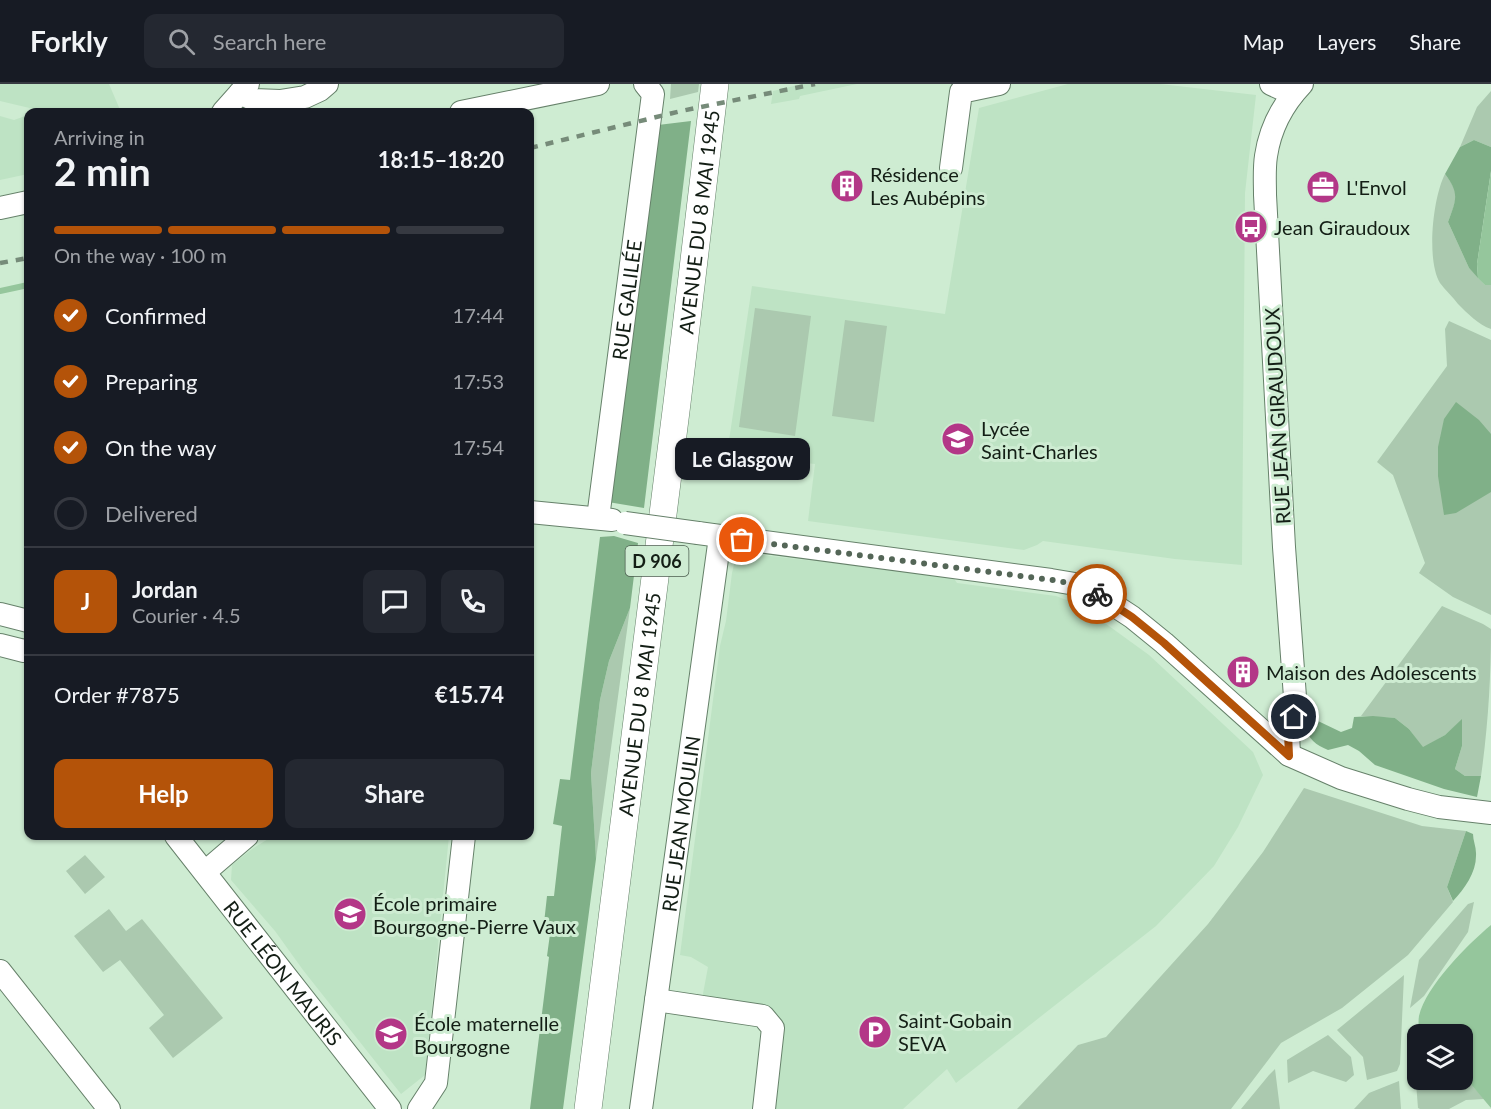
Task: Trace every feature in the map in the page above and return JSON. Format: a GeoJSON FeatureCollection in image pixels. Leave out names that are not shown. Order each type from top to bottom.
{"type":"FeatureCollection","features":[{"type":"Feature","properties":{"kind":"main road","name":"AVENUE DU 8 MAI 1945"},"geometry":{"type":"LineString","coordinates":[[588,1109],[715,84]]}},
{"type":"Feature","properties":{"kind":"main road"},"geometry":{"type":"LineString","coordinates":[[578,1109],[593,1066]]}},
{"type":"Feature","properties":{"kind":"street"},"geometry":{"type":"LineString","coordinates":[[226,108],[244,88],[254,100],[280,101],[305,97],[321,90],[327,84]]}},
{"type":"Feature","properties":{"kind":"street"},"geometry":{"type":"LineString","coordinates":[[477,108],[558,88],[598,84]]}},
{"type":"Feature","properties":{"kind":"street","name":"RUE GALILÉE"},"geometry":{"type":"LineString","coordinates":[[598,518],[653,94],[645,84]]}},
{"type":"Feature","properties":{"kind":"street"},"geometry":{"type":"LineString","coordinates":[[951,168],[962,92],[999,84]]}},
{"type":"Feature","properties":{"kind":"street"},"geometry":{"type":"LineString","coordinates":[[1271,84],[1297,89]]}},
{"type":"Feature","properties":{"kind":"street","name":"RUE JEAN GIRAUDOUX"},"geometry":{"type":"LineString","coordinates":[[1289,756],[1288,733],[1294,717],[1295,697],[1282,513],[1266,218],[1265,157],[1270,135],[1280,114],[1297,89]]}},
{"type":"Feature","properties":{"kind":"street"},"geometry":{"type":"LineString","coordinates":[[0,208],[24,203]]}},
{"type":"Feature","properties":{"kind":"street"},"geometry":{"type":"LineString","coordinates":[[534,512],[598,518],[720,537],[1081,585],[1132,617],[1164,643],[1289,756],[1341,778],[1408,799],[1439,807],[1491,813]]}},
{"type":"Feature","properties":{"kind":"street","name":"RUE JEAN MOULIN"},"geometry":{"type":"LineString","coordinates":[[641,1109],[720,537]]}},
{"type":"Feature","properties":{"kind":"street"},"geometry":{"type":"LineString","coordinates":[[0,614],[24,620]]}},
{"type":"Feature","properties":{"kind":"street"},"geometry":{"type":"LineString","coordinates":[[0,645],[24,651]]}},
{"type":"Feature","properties":{"kind":"street","name":"RUE LÉON MAURIS"},"geometry":{"type":"LineString","coordinates":[[179,840],[390,1109]]}},
{"type":"Feature","properties":{"kind":"street"},"geometry":{"type":"LineString","coordinates":[[205,872],[242,840]]}},
{"type":"Feature","properties":{"kind":"street"},"geometry":{"type":"LineString","coordinates":[[419,1109],[436,1083],[464,840]]}},
{"type":"Feature","properties":{"kind":"street"},"geometry":{"type":"LineString","coordinates":[[0,970],[109,1109]]}},
{"type":"Feature","properties":{"kind":"street"},"geometry":{"type":"LineString","coordinates":[[656,1000],[763,1016],[773,1028],[764,1109]]}},
{"type":"Feature","properties":{"kind":"shaded area"},"geometry":{"type":"Polygon","coordinates":[[[0,84],[109,84],[119,108],[30,108],[0,101],[0,84]]]}},
{"type":"Feature","properties":{"kind":"shaded area"},"geometry":{"type":"Polygon","coordinates":[[[671,84],[699,84],[698,92],[670,99],[671,84]]]}},
{"type":"Feature","properties":{"kind":"shaded area"},"geometry":{"type":"Polygon","coordinates":[[[802,84],[857,84],[771,104],[773,91],[802,84]]]}},
{"type":"Feature","properties":{"kind":"shaded area"},"geometry":{"type":"Polygon","coordinates":[[[1068,84],[1160,84],[1256,95],[1245,193],[1242,565],[1175,559],[1043,541],[1024,550],[808,521],[815,464],[727,454],[752,286],[945,314],[979,108],[1068,84]]]}},
{"type":"Feature","properties":{"kind":"shaded area"},"geometry":{"type":"Polygon","coordinates":[[[1491,91],[1491,147],[1474,140],[1460,147],[1477,107],[1491,91]]]}},
{"type":"Feature","properties":{"kind":"shaded area"},"geometry":{"type":"Polygon","coordinates":[[[0,116],[14,120],[24,116],[24,175],[0,180],[0,116]]]}},
{"type":"Feature","properties":{"kind":"shaded area"},"geometry":{"type":"Polygon","coordinates":[[[691,121],[644,508],[608,502],[658,125],[691,121]]]}},
{"type":"Feature","properties":{"kind":"shaded area"},"geometry":{"type":"Polygon","coordinates":[[[1474,140],[1491,147],[1491,171],[1477,264],[1478,278],[1469,268],[1448,222],[1455,192],[1445,174],[1460,147],[1474,140]]]}},
{"type":"Feature","properties":{"kind":"shaded area"},"geometry":{"type":"Polygon","coordinates":[[[1491,171],[1491,285],[1485,285],[1478,278],[1477,264],[1491,171]]]}},
{"type":"Feature","properties":{"kind":"shaded area"},"geometry":{"type":"Polygon","coordinates":[[[1445,174],[1456,197],[1448,222],[1469,268],[1485,285],[1491,285],[1491,329],[1478,322],[1458,304],[1440,283],[1436,273],[1432,244],[1434,213],[1445,174]]]}},
{"type":"Feature","properties":{"kind":"shaded area"},"geometry":{"type":"Polygon","coordinates":[[[755,308],[811,316],[795,436],[739,427],[755,308]]]}},
{"type":"Feature","properties":{"kind":"shaded area"},"geometry":{"type":"Polygon","coordinates":[[[845,320],[887,326],[874,422],[832,416],[845,320]]]}},
{"type":"Feature","properties":{"kind":"shaded area"},"geometry":{"type":"Polygon","coordinates":[[[1449,321],[1491,340],[1491,615],[1453,597],[1419,573],[1425,563],[1393,475],[1377,462],[1447,366],[1445,329],[1449,321]]]}},
{"type":"Feature","properties":{"kind":"shaded area"},"geometry":{"type":"Polygon","coordinates":[[[1456,402],[1479,420],[1491,434],[1491,492],[1456,513],[1444,515],[1438,476],[1438,447],[1444,419],[1456,402]]]}},
{"type":"Feature","properties":{"kind":"shaded area"},"geometry":{"type":"Polygon","coordinates":[[[614,536],[638,543],[630,608],[609,661],[600,700],[591,773],[596,859],[563,1109],[530,1109],[549,957],[547,956],[550,934],[543,932],[547,896],[554,896],[562,826],[553,824],[560,779],[570,780],[600,537],[614,536]]]}},
{"type":"Feature","properties":{"kind":"shaded area","name":"Saint-Gobain SEVA"},"geometry":{"type":"Polygon","coordinates":[[[737,552],[953,577],[957,583],[1056,596],[1080,605],[1149,655],[1253,752],[1263,775],[1238,827],[1214,866],[1156,926],[956,1083],[947,1069],[903,1109],[768,1109],[782,1023],[772,1009],[702,999],[708,967],[691,957],[680,955],[720,646],[737,552]]]}},
{"type":"Feature","properties":{"kind":"shaded area"},"geometry":{"type":"Polygon","coordinates":[[[1442,606],[1491,629],[1489,702],[1481,776],[1465,776],[1455,769],[1462,746],[1462,720],[1445,735],[1423,748],[1409,729],[1395,718],[1361,716],[1442,606]]]}},
{"type":"Feature","properties":{"kind":"shaded area"},"geometry":{"type":"Polygon","coordinates":[[[630,608],[596,859],[591,773],[600,700],[609,661],[630,608]]]}},
{"type":"Feature","properties":{"kind":"shaded area"},"geometry":{"type":"Polygon","coordinates":[[[1354,717],[1395,718],[1409,729],[1423,747],[1445,735],[1462,719],[1462,746],[1455,769],[1465,776],[1481,776],[1477,797],[1444,789],[1375,765],[1348,745],[1328,750],[1313,741],[1305,726],[1318,721],[1341,732],[1352,728],[1354,717]]]}},
{"type":"Feature","properties":{"kind":"shaded area"},"geometry":{"type":"Polygon","coordinates":[[[1304,788],[1422,826],[1466,831],[1447,887],[1453,902],[1408,955],[1342,1008],[1281,1043],[1231,1109],[1017,1109],[1078,1045],[1106,1037],[1208,924],[1263,852],[1304,788]]]}},
{"type":"Feature","properties":{"kind":"shaded area"},"geometry":{"type":"Polygon","coordinates":[[[1466,831],[1473,834],[1476,851],[1475,867],[1462,891],[1453,901],[1447,887],[1466,831]]]}},
{"type":"Feature","properties":{"kind":"shaded area","name":"École primaire Bourgogne-Pierre Vaux"},"geometry":{"type":"Polygon","coordinates":[[[267,840],[449,840],[425,1075],[401,1094],[275,931],[231,880],[232,865],[267,840]]]}},
{"type":"Feature","properties":{"kind":"shaded area"},"geometry":{"type":"Polygon","coordinates":[[[85,855],[105,877],[85,894],[66,871],[85,855]]]}},
{"type":"Feature","properties":{"kind":"shaded area"},"geometry":{"type":"Polygon","coordinates":[[[1474,902],[1468,932],[1424,996],[1410,1008],[1419,960],[1468,904],[1474,902]]]}},
{"type":"Feature","properties":{"kind":"shaded area"},"geometry":{"type":"Polygon","coordinates":[[[109,909],[126,931],[142,919],[223,1018],[173,1058],[149,1028],[164,1015],[120,960],[103,972],[74,936],[109,909]]]}},
{"type":"Feature","properties":{"kind":"shaded area"},"geometry":{"type":"Polygon","coordinates":[[[1491,925],[1491,1108],[1473,1087],[1473,1024],[1419,1024],[1423,1004],[1430,992],[1449,966],[1491,925]]]}},
{"type":"Feature","properties":{"kind":"shaded area"},"geometry":{"type":"Polygon","coordinates":[[[1404,975],[1400,1064],[1397,1071],[1367,1080],[1363,1057],[1337,1030],[1404,975]]]}},
{"type":"Feature","properties":{"kind":"shaded area"},"geometry":{"type":"Polygon","coordinates":[[[1328,1035],[1351,1057],[1354,1075],[1346,1082],[1313,1071],[1288,1083],[1287,1060],[1328,1035]]]}},
{"type":"Feature","properties":{"kind":"shaded area"},"geometry":{"type":"Polygon","coordinates":[[[1275,1069],[1280,1109],[1241,1109],[1269,1075],[1275,1069]]]}},
{"type":"Feature","properties":{"kind":"shaded area"},"geometry":{"type":"Polygon","coordinates":[[[1399,1081],[1401,1109],[1354,1109],[1369,1093],[1399,1081]]]}},
{"type":"Feature","properties":{"kind":"shaded area"},"geometry":{"type":"Polygon","coordinates":[[[1473,1087],[1484,1099],[1466,1100],[1449,1109],[1418,1108],[1417,1090],[1473,1090],[1473,1087]]]}},
{"type":"Feature","properties":{"kind":"waterway"},"geometry":{"type":"LineString","coordinates":[[0,291],[24,286]]}},
{"type":"Feature","properties":{"kind":"railway"},"geometry":{"type":"LineString","coordinates":[[534,147],[681,111],[815,84]]}},
{"type":"Feature","properties":{"kind":"railway"},"geometry":{"type":"LineString","coordinates":[[0,263],[24,259]]}},
{"type":"Feature","properties":{"kind":"way so far"},"geometry":{"type":"LineString","coordinates":[[742,540],[1052,580],[1081,585],[1097,594]]}},
{"type":"Feature","properties":{"kind":"place","name":"Résidence Les Aubépins"},"geometry":{"type":"Point","coordinates":[847,186]}},
{"type":"Feature","properties":{"kind":"place","name":"L'Envol"},"geometry":{"type":"Point","coordinates":[1323,187]}},
{"type":"Feature","properties":{"kind":"place","name":"Jean Giraudoux"},"geometry":{"type":"Point","coordinates":[1251,227]}},
{"type":"Feature","properties":{"kind":"place","name":"Lycée Saint-Charles"},"geometry":{"type":"Point","coordinates":[958,439]}},
{"type":"Feature","properties":{"kind":"place","name":"Le Glasgow"},"geometry":{"type":"Point","coordinates":[742,540]}},
{"type":"Feature","properties":{"kind":"place","name":"Maison des Adolescents"},"geometry":{"type":"Point","coordinates":[1243,672]}},
{"type":"Feature","properties":{"kind":"place","name":"École primaire Bourgogne-Pierre Vaux"},"geometry":{"type":"Point","coordinates":[350,914]}},
{"type":"Feature","properties":{"kind":"place","name":"Saint-Gobain SEVA"},"geometry":{"type":"Point","coordinates":[875,1032]}},
{"type":"Feature","properties":{"kind":"place","name":"École maternelle Bourgogne"},"geometry":{"type":"Point","coordinates":[391,1034]}},
{"type":"Feature","properties":{"kind":"route"},"geometry":{"type":"LineString","coordinates":[[1097,594],[1132,617],[1164,643],[1289,756],[1288,733],[1294,717]]}}]}
